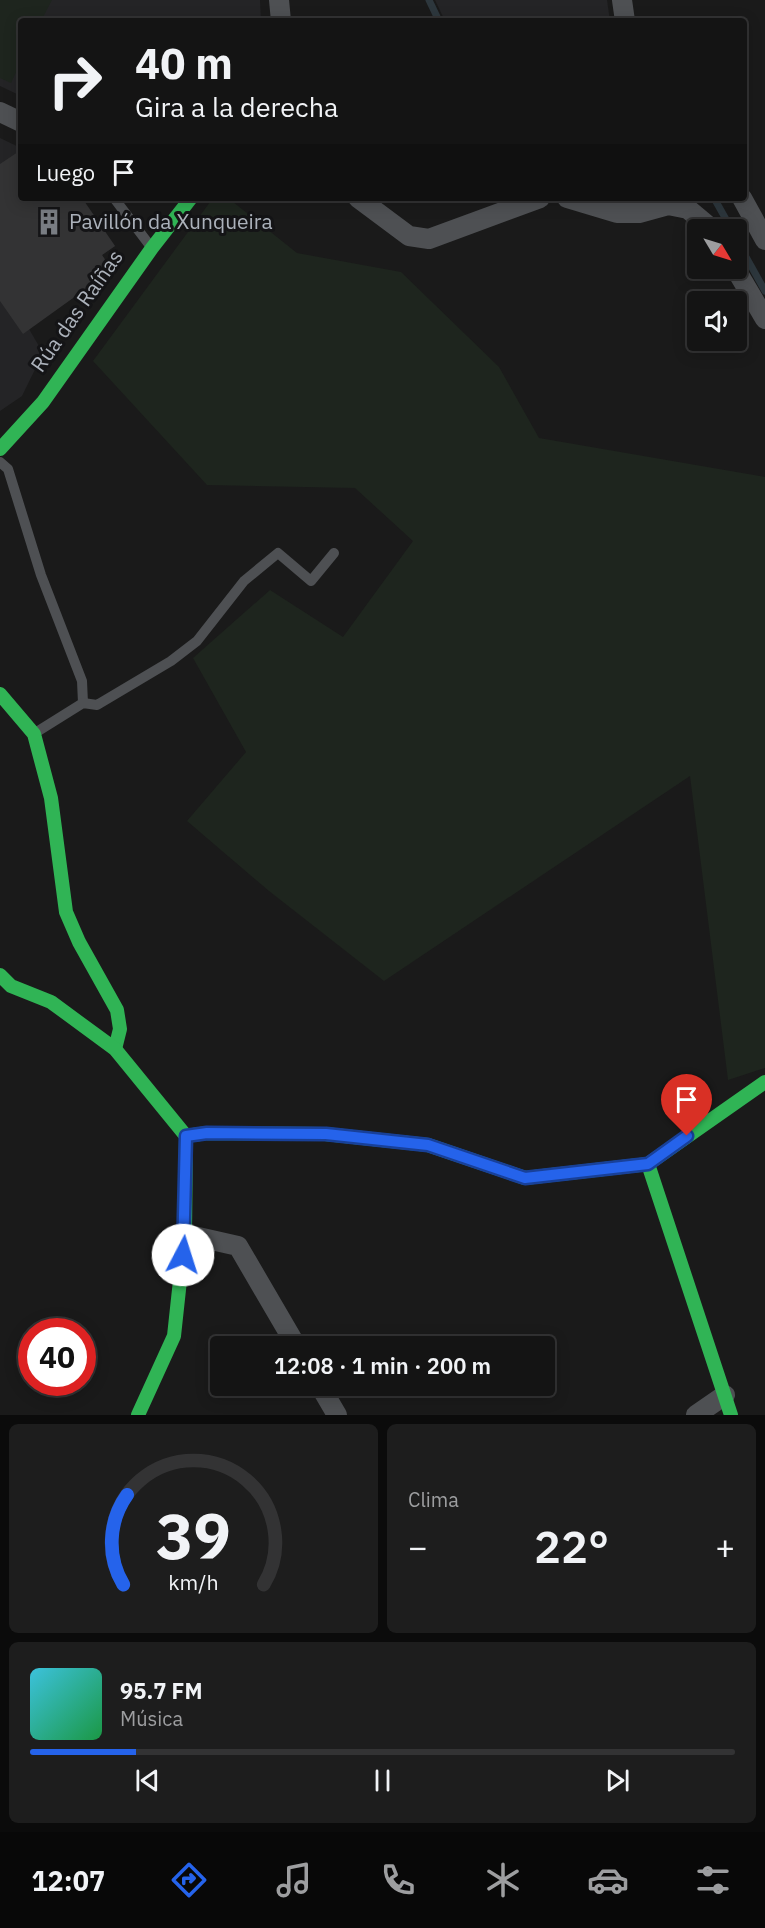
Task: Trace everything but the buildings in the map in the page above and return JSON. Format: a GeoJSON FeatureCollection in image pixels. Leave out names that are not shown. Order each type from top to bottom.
{"type":"FeatureCollection","features":[{"type":"Feature","properties":{"kind":"street"},"geometry":{"type":"LineString","coordinates":[[279,0],[281,18]]}},
{"type":"Feature","properties":{"kind":"street"},"geometry":{"type":"LineString","coordinates":[[621,0],[624,18]]}},
{"type":"Feature","properties":{"kind":"street"},"geometry":{"type":"LineString","coordinates":[[0,112],[18,121]]}},
{"type":"Feature","properties":{"kind":"street","name":"Rúa das Raíñas"},"geometry":{"type":"LineString","coordinates":[[0,449],[43,402],[185,201]]}},
{"type":"Feature","properties":{"kind":"street"},"geometry":{"type":"LineString","coordinates":[[362,201],[409,236],[429,239],[532,201]]}},
{"type":"Feature","properties":{"kind":"street"},"geometry":{"type":"LineString","coordinates":[[577,201],[617,213],[639,213],[667,202],[688,209],[699,219]]}},
{"type":"Feature","properties":{"kind":"street"},"geometry":{"type":"LineString","coordinates":[[744,201],[765,240]]}},
{"type":"Feature","properties":{"kind":"street"},"geometry":{"type":"LineString","coordinates":[[741,279],[765,319]]}},
{"type":"Feature","properties":{"kind":"street"},"geometry":{"type":"LineString","coordinates":[[0,694],[34,734],[51,798],[66,912],[79,942],[117,1010],[120,1029],[115,1049]]}},
{"type":"Feature","properties":{"kind":"street"},"geometry":{"type":"LineString","coordinates":[[0,975],[11,986],[51,1002],[115,1049],[186,1136],[185,1234],[174,1336],[138,1415]]}},
{"type":"Feature","properties":{"kind":"street"},"geometry":{"type":"LineString","coordinates":[[186,1136],[207,1133],[326,1134],[428,1145],[525,1178],[648,1164],[765,1082]]}},
{"type":"Feature","properties":{"kind":"street"},"geometry":{"type":"LineString","coordinates":[[648,1164],[731,1415]]}},
{"type":"Feature","properties":{"kind":"street"},"geometry":{"type":"LineString","coordinates":[[185,1234],[238,1246],[291,1336]]}},
{"type":"Feature","properties":{"kind":"street"},"geometry":{"type":"LineString","coordinates":[[696,1415],[725,1395]]}},
{"type":"Feature","properties":{"kind":"street"},"geometry":{"type":"LineString","coordinates":[[326,1396],[337,1415]]}},
{"type":"Feature","properties":{"kind":"lane"},"geometry":{"type":"LineString","coordinates":[[116,201],[152,248]]}},
{"type":"Feature","properties":{"kind":"lane"},"geometry":{"type":"LineString","coordinates":[[0,462],[8,469],[41,575],[82,681],[83,703]]}},
{"type":"Feature","properties":{"kind":"lane"},"geometry":{"type":"LineString","coordinates":[[34,734],[83,703],[97,705],[171,662],[197,641],[244,581],[278,553],[311,581],[334,553]]}},
{"type":"Feature","properties":{"kind":"shaded area"},"geometry":{"type":"Polygon","coordinates":[[[0,0],[260,0],[261,18],[18,18],[18,95],[0,86],[0,0]]]}},
{"type":"Feature","properties":{"kind":"shaded area"},"geometry":{"type":"Polygon","coordinates":[[[0,0],[52,0],[43,18],[18,18],[18,68],[11,83],[0,78],[0,0]]]}},
{"type":"Feature","properties":{"kind":"shaded area"},"geometry":{"type":"Polygon","coordinates":[[[435,0],[607,0],[610,18],[444,18],[435,0]]]}},
{"type":"Feature","properties":{"kind":"shaded area","name":"Pavillón da Xunqueira"},"geometry":{"type":"Polygon","coordinates":[[[0,138],[18,147],[18,201],[84,201],[115,246],[102,255],[112,270],[29,329],[43,353],[22,396],[0,411],[0,138]]]}},
{"type":"Feature","properties":{"kind":"shaded area"},"geometry":{"type":"Polygon","coordinates":[[[211,201],[232,201],[297,253],[401,272],[499,367],[539,438],[765,477],[765,1068],[728,1080],[690,776],[384,981],[269,891],[187,821],[246,752],[193,658],[270,590],[343,637],[413,541],[355,488],[207,485],[93,361],[211,201]]]}},
{"type":"Feature","properties":{"kind":"waterway"},"geometry":{"type":"LineString","coordinates":[[429,0],[438,18]]}},
{"type":"Feature","properties":{"kind":"waterway"},"geometry":{"type":"LineString","coordinates":[[716,201],[726,219]]}},
{"type":"Feature","properties":{"kind":"waterway"},"geometry":{"type":"LineString","coordinates":[[747,259],[765,291]]}},
{"type":"Feature","properties":{"kind":"traffic: fast"},"geometry":{"type":"LineString","coordinates":[[0,449],[43,402],[152,248],[189,201]]}},
{"type":"Feature","properties":{"kind":"traffic: fast"},"geometry":{"type":"LineString","coordinates":[[0,694],[34,734],[51,798],[66,912],[79,942],[117,1010],[120,1029],[115,1049]]}},
{"type":"Feature","properties":{"kind":"traffic: fast"},"geometry":{"type":"LineString","coordinates":[[0,975],[11,986],[51,1002],[115,1049],[186,1136],[185,1234],[174,1336],[138,1415]]}},
{"type":"Feature","properties":{"kind":"traffic: fast"},"geometry":{"type":"LineString","coordinates":[[186,1136],[207,1133],[325,1134],[428,1145],[525,1178],[648,1164],[765,1082]]}},
{"type":"Feature","properties":{"kind":"traffic: fast"},"geometry":{"type":"LineString","coordinates":[[648,1164],[731,1415]]}},
{"type":"Feature","properties":{"kind":"place","name":"Pavillón da Xunqueira"},"geometry":{"type":"Point","coordinates":[49,222]}},
{"type":"Feature","properties":{"kind":"route"},"geometry":{"type":"LineString","coordinates":[[183,1255],[186,1136],[207,1133],[326,1134],[428,1145],[525,1178],[648,1164],[687,1136]]}}]}
